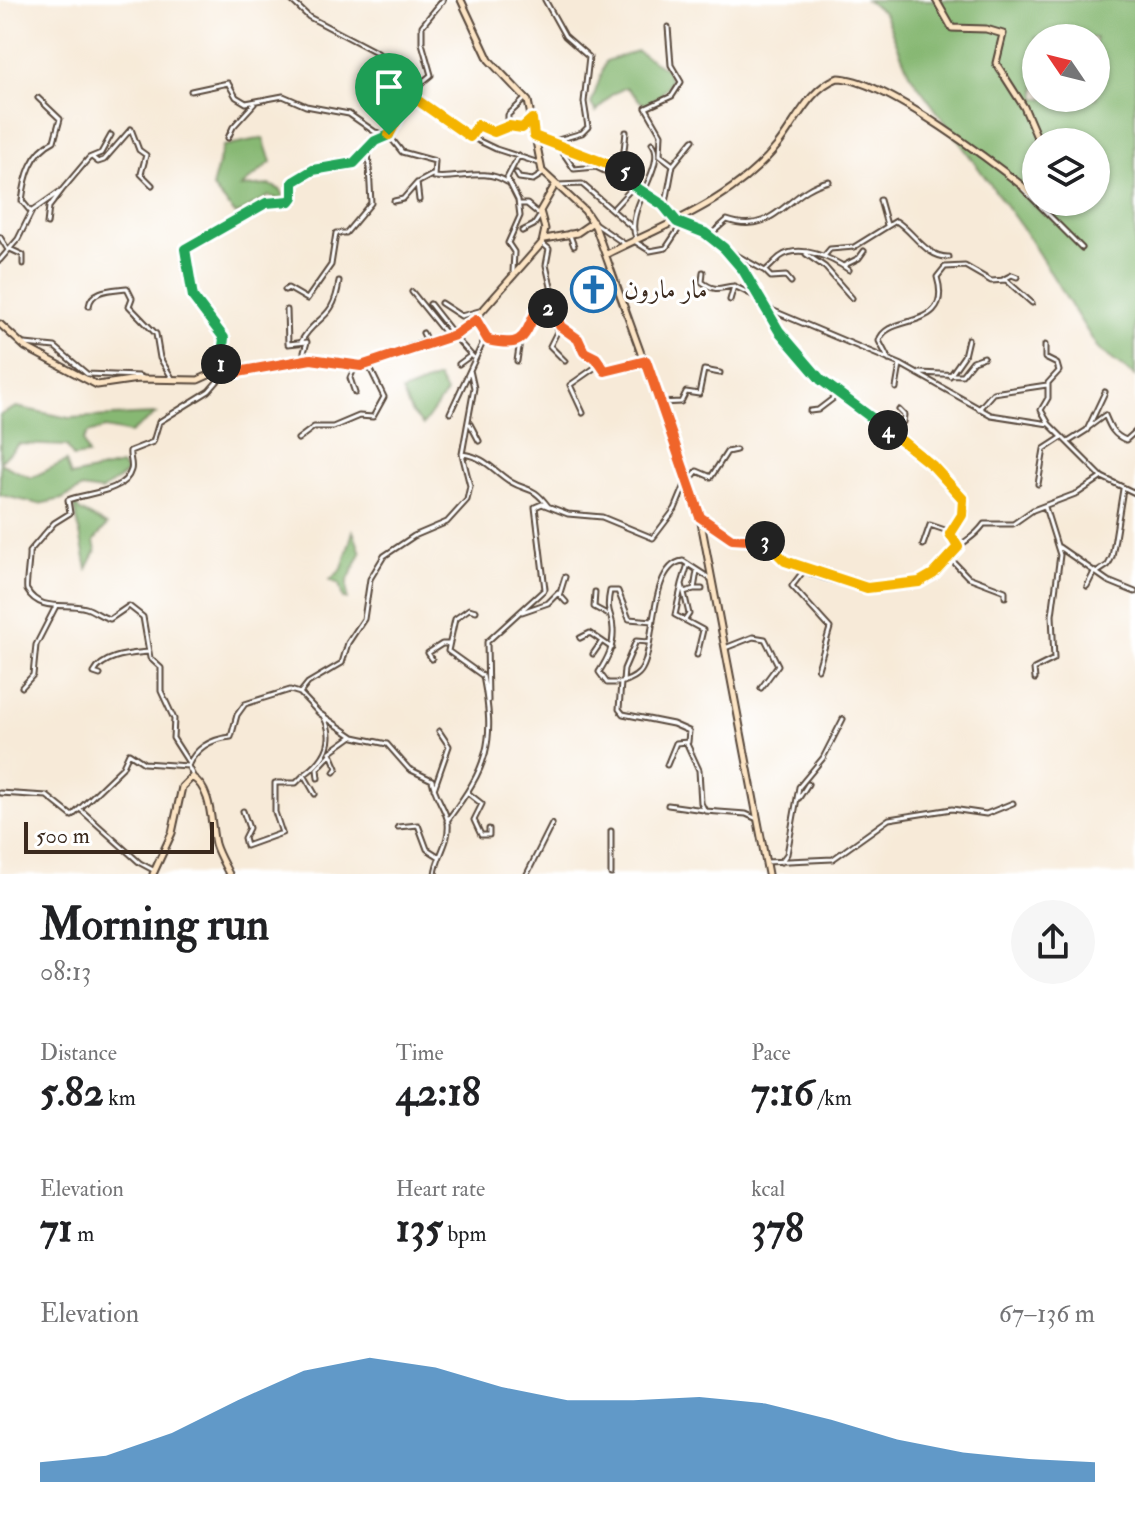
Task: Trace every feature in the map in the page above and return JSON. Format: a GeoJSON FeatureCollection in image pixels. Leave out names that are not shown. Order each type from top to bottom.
{"type":"FeatureCollection","features":[{"type":"Feature","properties":{"kind":"street"},"geometry":{"type":"LineString","coordinates":[[291,0],[305,14],[355,38],[382,56],[410,95],[470,137],[499,151],[539,163]]}},
{"type":"Feature","properties":{"kind":"street"},"geometry":{"type":"LineString","coordinates":[[229,874],[215,844],[211,809],[173,738],[173,715],[160,687],[162,670],[152,662],[148,652],[145,621],[131,607],[110,619],[83,607],[47,605],[26,589],[30,550],[54,523],[70,513],[68,500],[104,492],[126,477],[131,468],[130,451],[153,442],[159,422],[183,410],[215,386],[222,376],[224,338],[193,297],[185,249],[266,203],[290,201],[293,182],[313,170],[354,163],[368,149],[390,135],[410,95],[431,75],[422,43],[422,28],[443,0]]}},
{"type":"Feature","properties":{"kind":"street"},"geometry":{"type":"LineString","coordinates":[[461,0],[489,60],[526,98],[539,163],[544,173],[593,222],[626,245]]}},
{"type":"Feature","properties":{"kind":"street"},"geometry":{"type":"LineString","coordinates":[[545,0],[565,36],[587,54],[590,64],[584,102],[588,127],[582,133],[551,142]]}},
{"type":"Feature","properties":{"kind":"street"},"geometry":{"type":"LineString","coordinates":[[936,0],[952,28],[986,29],[1003,34],[996,63],[1024,107],[1033,128]]}},
{"type":"Feature","properties":{"kind":"street"},"geometry":{"type":"LineString","coordinates":[[668,27],[671,65],[681,82],[672,96],[646,108],[661,134],[660,155],[673,165]]}},
{"type":"Feature","properties":{"kind":"street"},"geometry":{"type":"LineString","coordinates":[[371,95],[365,78],[373,63],[382,56]]}},
{"type":"Feature","properties":{"kind":"street"},"geometry":{"type":"LineString","coordinates":[[607,254],[680,223],[753,172],[815,94],[838,78],[855,81],[905,106],[1021,184],[1027,197],[1082,248]]}},
{"type":"Feature","properties":{"kind":"street"},"geometry":{"type":"LineString","coordinates":[[191,91],[228,83],[238,98],[254,104]]}},
{"type":"Feature","properties":{"kind":"street"},"geometry":{"type":"LineString","coordinates":[[228,138],[233,127],[254,104],[283,96],[306,106],[349,114],[377,133],[390,135],[402,152],[435,160],[432,175]]}},
{"type":"Feature","properties":{"kind":"street"},"geometry":{"type":"LineString","coordinates":[[31,212],[22,201],[30,166],[42,148],[54,141],[60,119],[38,98]]}},
{"type":"Feature","properties":{"kind":"street"},"geometry":{"type":"LineString","coordinates":[[509,126],[506,117],[526,98]]}},
{"type":"Feature","properties":{"kind":"street"},"geometry":{"type":"LineString","coordinates":[[470,137],[478,125],[493,132],[509,126],[522,128],[532,119]]}},
{"type":"Feature","properties":{"kind":"street"},"geometry":{"type":"LineString","coordinates":[[93,158],[98,162],[104,160],[131,129],[139,150],[146,155],[141,174],[152,185]]}},
{"type":"Feature","properties":{"kind":"street"},"geometry":{"type":"LineString","coordinates":[[622,169],[626,132]]}},
{"type":"Feature","properties":{"kind":"street"},"geometry":{"type":"LineString","coordinates":[[0,260],[31,212],[62,190],[81,172],[88,159],[101,153],[111,135]]}},
{"type":"Feature","properties":{"kind":"street"},"geometry":{"type":"LineString","coordinates":[[534,136],[622,169],[634,186],[680,223],[709,236],[771,277],[786,276],[791,282]]}},
{"type":"Feature","properties":{"kind":"street"},"geometry":{"type":"LineString","coordinates":[[665,208],[673,165],[693,140]]}},
{"type":"Feature","properties":{"kind":"street"},"geometry":{"type":"LineString","coordinates":[[652,143],[658,152],[657,160],[642,193],[633,228],[636,241],[650,251],[666,248],[680,223]]}},
{"type":"Feature","properties":{"kind":"street"},"geometry":{"type":"LineString","coordinates":[[557,144],[574,169],[596,167],[613,175]]}},
{"type":"Feature","properties":{"kind":"street"},"geometry":{"type":"LineString","coordinates":[[285,290],[288,288],[307,299],[331,265],[336,233],[346,233],[370,205],[368,149]]}},
{"type":"Feature","properties":{"kind":"street"},"geometry":{"type":"LineString","coordinates":[[513,276],[514,252],[508,243],[520,216],[519,204],[507,182],[507,173],[516,166],[519,155]]}},
{"type":"Feature","properties":{"kind":"street"},"geometry":{"type":"LineString","coordinates":[[516,173],[519,178],[533,180],[544,173]]}},
{"type":"Feature","properties":{"kind":"street"},"geometry":{"type":"LineString","coordinates":[[394,201],[403,199],[417,183],[432,175],[446,178],[474,174],[498,177],[507,182]]}},
{"type":"Feature","properties":{"kind":"street"},"geometry":{"type":"LineString","coordinates":[[709,236],[727,220],[740,225],[765,222],[808,189],[829,181]]}},
{"type":"Feature","properties":{"kind":"street"},"geometry":{"type":"LineString","coordinates":[[417,183],[419,200]]}},
{"type":"Feature","properties":{"kind":"street"},"geometry":{"type":"LineString","coordinates":[[556,185],[579,183],[633,228]]}},
{"type":"Feature","properties":{"kind":"street"},"geometry":{"type":"LineString","coordinates":[[522,231],[534,225],[556,185]]}},
{"type":"Feature","properties":{"kind":"street"},"geometry":{"type":"LineString","coordinates":[[612,210],[634,186]]}},
{"type":"Feature","properties":{"kind":"street"},"geometry":{"type":"LineString","coordinates":[[47,224],[49,207],[62,190]]}},
{"type":"Feature","properties":{"kind":"street"},"geometry":{"type":"LineString","coordinates":[[880,200],[887,225]]}},
{"type":"Feature","properties":{"kind":"street"},"geometry":{"type":"LineString","coordinates":[[519,204],[527,204],[540,215],[543,241],[549,249],[546,265],[560,326],[550,346],[565,361]]}},
{"type":"Feature","properties":{"kind":"street"},"geometry":{"type":"LineString","coordinates":[[0,324],[22,344],[59,362],[92,384],[145,379],[202,380],[220,370],[238,372],[313,359],[355,367],[451,336],[476,320],[543,241],[577,233],[593,222]]}},
{"type":"Feature","properties":{"kind":"street"},"geometry":{"type":"LineString","coordinates":[[593,222],[646,361],[700,517],[768,874]]}},
{"type":"Feature","properties":{"kind":"street"},"geometry":{"type":"LineString","coordinates":[[825,255],[830,249],[854,247],[887,225],[899,222],[933,255],[949,257]]}},
{"type":"Feature","properties":{"kind":"street"},"geometry":{"type":"LineString","coordinates":[[569,233],[574,246]]}},
{"type":"Feature","properties":{"kind":"street"},"geometry":{"type":"LineString","coordinates":[[0,237],[9,250],[24,256],[23,264]]}},
{"type":"Feature","properties":{"kind":"street"},"geometry":{"type":"LineString","coordinates":[[724,248],[743,270],[779,331],[821,380],[933,466],[962,496],[962,515],[951,532],[951,540],[958,547]]}},
{"type":"Feature","properties":{"kind":"street"},"geometry":{"type":"LineString","coordinates":[[843,266],[859,258],[864,251]]}},
{"type":"Feature","properties":{"kind":"street"},"geometry":{"type":"LineString","coordinates":[[806,254],[825,267],[852,298]]}},
{"type":"Feature","properties":{"kind":"street"},"geometry":{"type":"LineString","coordinates":[[765,271],[783,255],[806,254],[825,255],[849,270]]}},
{"type":"Feature","properties":{"kind":"street"},"geometry":{"type":"LineString","coordinates":[[889,360],[879,341],[882,333],[887,328],[916,322],[938,303],[942,290],[937,277],[945,267],[965,266],[991,281],[1012,275],[1017,277]]}},
{"type":"Feature","properties":{"kind":"street"},"geometry":{"type":"LineString","coordinates":[[703,272],[702,282],[711,288],[723,291],[734,286]]}},
{"type":"Feature","properties":{"kind":"street"},"geometry":{"type":"LineString","coordinates":[[1004,279],[1032,303]]}},
{"type":"Feature","properties":{"kind":"street"},"geometry":{"type":"LineString","coordinates":[[301,342],[330,313],[339,281]]}},
{"type":"Feature","properties":{"kind":"street"},"geometry":{"type":"LineString","coordinates":[[734,286],[759,298]]}},
{"type":"Feature","properties":{"kind":"street"},"geometry":{"type":"LineString","coordinates":[[730,300],[734,286]]}},
{"type":"Feature","properties":{"kind":"street"},"geometry":{"type":"LineString","coordinates":[[89,306],[96,293],[127,288],[132,298],[129,306],[156,334],[160,358],[173,381]]}},
{"type":"Feature","properties":{"kind":"street"},"geometry":{"type":"LineString","coordinates":[[412,292],[472,357]]}},
{"type":"Feature","properties":{"kind":"street"},"geometry":{"type":"LineString","coordinates":[[441,303],[461,316],[487,308]]}},
{"type":"Feature","properties":{"kind":"street"},"geometry":{"type":"LineString","coordinates":[[430,304],[451,336]]}},
{"type":"Feature","properties":{"kind":"street"},"geometry":{"type":"LineString","coordinates":[[517,361],[520,341],[536,311],[555,304]]}},
{"type":"Feature","properties":{"kind":"street"},"geometry":{"type":"LineString","coordinates":[[765,306],[900,364],[995,416],[1049,424]]}},
{"type":"Feature","properties":{"kind":"street"},"geometry":{"type":"LineString","coordinates":[[287,310],[287,344],[308,342],[302,362]]}},
{"type":"Feature","properties":{"kind":"street"},"geometry":{"type":"LineString","coordinates":[[476,320],[485,338],[505,343],[520,341]]}},
{"type":"Feature","properties":{"kind":"street"},"geometry":{"type":"LineString","coordinates":[[560,326],[578,339],[584,352],[596,358],[608,372],[646,361]]}},
{"type":"Feature","properties":{"kind":"street"},"geometry":{"type":"LineString","coordinates":[[423,333],[428,343]]}},
{"type":"Feature","properties":{"kind":"street"},"geometry":{"type":"LineString","coordinates":[[450,413],[470,370],[472,357],[485,338]]}},
{"type":"Feature","properties":{"kind":"street"},"geometry":{"type":"LineString","coordinates":[[950,376],[964,356],[968,339]]}},
{"type":"Feature","properties":{"kind":"street"},"geometry":{"type":"LineString","coordinates":[[22,344],[55,347],[87,374],[139,376],[145,379]]}},
{"type":"Feature","properties":{"kind":"street"},"geometry":{"type":"LineString","coordinates":[[1045,345],[1045,358],[1057,364],[1059,371],[1048,385],[1048,398],[1041,410],[1049,424],[1102,477],[1135,491]]}},
{"type":"Feature","properties":{"kind":"street"},"geometry":{"type":"LineString","coordinates":[[459,364],[472,357]]}},
{"type":"Feature","properties":{"kind":"street"},"geometry":{"type":"LineString","coordinates":[[917,373],[962,375],[973,361],[984,357]]}},
{"type":"Feature","properties":{"kind":"street"},"geometry":{"type":"LineString","coordinates":[[298,439],[313,427],[333,427],[359,416],[373,417],[384,397],[368,364]]}},
{"type":"Feature","properties":{"kind":"street"},"geometry":{"type":"LineString","coordinates":[[583,413],[570,385],[600,364]]}},
{"type":"Feature","properties":{"kind":"street"},"geometry":{"type":"LineString","coordinates":[[896,388],[900,364]]}},
{"type":"Feature","properties":{"kind":"street"},"geometry":{"type":"LineString","coordinates":[[355,367],[350,378],[355,393]]}},
{"type":"Feature","properties":{"kind":"street"},"geometry":{"type":"LineString","coordinates":[[300,693],[308,683],[342,663],[348,643],[365,617],[370,579],[384,556],[414,536],[445,524],[464,506],[470,488],[462,454],[474,388],[470,370]]}},
{"type":"Feature","properties":{"kind":"street"},"geometry":{"type":"LineString","coordinates":[[659,403],[681,402],[686,392],[699,394],[704,370],[720,373]]}},
{"type":"Feature","properties":{"kind":"street"},"geometry":{"type":"LineString","coordinates":[[979,409],[993,393],[1048,385]]}},
{"type":"Feature","properties":{"kind":"street"},"geometry":{"type":"LineString","coordinates":[[1089,427],[1099,399],[1105,392]]}},
{"type":"Feature","properties":{"kind":"street"},"geometry":{"type":"LineString","coordinates":[[810,411],[818,410],[839,394]]}},
{"type":"Feature","properties":{"kind":"street"},"geometry":{"type":"LineString","coordinates":[[875,421],[903,422],[904,415],[899,410]]}},
{"type":"Feature","properties":{"kind":"street"},"geometry":{"type":"LineString","coordinates":[[1068,442],[1106,415],[1109,427],[1120,438],[1126,440],[1135,432]]}},
{"type":"Feature","properties":{"kind":"street"},"geometry":{"type":"LineString","coordinates":[[468,421],[479,441]]}},
{"type":"Feature","properties":{"kind":"street"},"geometry":{"type":"LineString","coordinates":[[1038,484],[1045,447],[1062,437]]}},
{"type":"Feature","properties":{"kind":"street"},"geometry":{"type":"LineString","coordinates":[[447,821],[468,793],[488,754],[487,643],[545,587],[540,537],[533,509],[541,504],[568,514],[602,517],[653,538],[672,514],[687,481],[697,471],[711,477],[727,452],[736,450]]}},
{"type":"Feature","properties":{"kind":"street"},"geometry":{"type":"LineString","coordinates":[[462,454],[488,461],[514,483],[525,485],[535,492],[548,506]]}},
{"type":"Feature","properties":{"kind":"street"},"geometry":{"type":"LineString","coordinates":[[700,517],[732,539],[764,541],[778,557],[805,569],[861,587],[893,587],[929,577],[958,547],[975,538],[984,524],[1008,526],[1033,510],[1078,493],[1102,477]]}},
{"type":"Feature","properties":{"kind":"street"},"geometry":{"type":"LineString","coordinates":[[1087,586],[1095,572],[1108,565],[1112,557],[1123,488]]}},
{"type":"Feature","properties":{"kind":"street"},"geometry":{"type":"LineString","coordinates":[[1035,679],[1034,669],[1054,656],[1052,615],[1060,568],[1059,547],[1045,507]]}},
{"type":"Feature","properties":{"kind":"street"},"geometry":{"type":"LineString","coordinates":[[923,545],[930,525],[951,532]]}},
{"type":"Feature","properties":{"kind":"street"},"geometry":{"type":"LineString","coordinates":[[1059,547],[1095,572],[1135,592]]}},
{"type":"Feature","properties":{"kind":"street"},"geometry":{"type":"LineString","coordinates":[[949,557],[960,572],[1005,591],[1005,597]]}},
{"type":"Feature","properties":{"kind":"street"},"geometry":{"type":"LineString","coordinates":[[653,621],[627,618],[614,589],[609,593],[607,614],[613,626],[612,648],[599,672],[607,683],[622,682],[642,669],[653,621],[659,583],[676,562],[688,564],[712,579]]}},
{"type":"Feature","properties":{"kind":"street"},"geometry":{"type":"LineString","coordinates":[[688,564],[675,615],[703,630],[697,655]]}},
{"type":"Feature","properties":{"kind":"street"},"geometry":{"type":"LineString","coordinates":[[805,569],[792,586],[830,628],[818,669]]}},
{"type":"Feature","properties":{"kind":"street"},"geometry":{"type":"LineString","coordinates":[[694,589],[697,571]]}},
{"type":"Feature","properties":{"kind":"street"},"geometry":{"type":"LineString","coordinates":[[522,612],[547,604],[560,593],[565,577]]}},
{"type":"Feature","properties":{"kind":"street"},"geometry":{"type":"LineString","coordinates":[[682,584],[689,616],[684,620]]}},
{"type":"Feature","properties":{"kind":"street"},"geometry":{"type":"LineString","coordinates":[[684,592],[702,589]]}},
{"type":"Feature","properties":{"kind":"street"},"geometry":{"type":"LineString","coordinates":[[595,592],[594,607],[607,614]]}},
{"type":"Feature","properties":{"kind":"street"},"geometry":{"type":"LineString","coordinates":[[560,593],[566,602]]}},
{"type":"Feature","properties":{"kind":"street"},"geometry":{"type":"LineString","coordinates":[[22,687],[33,675],[36,645],[56,606]]}},
{"type":"Feature","properties":{"kind":"street"},"geometry":{"type":"LineString","coordinates":[[476,611],[469,609],[457,616],[451,625],[449,644],[451,656],[482,673],[488,701]]}},
{"type":"Feature","properties":{"kind":"street"},"geometry":{"type":"LineString","coordinates":[[580,638],[589,633],[612,648]]}},
{"type":"Feature","properties":{"kind":"street"},"geometry":{"type":"LineString","coordinates":[[725,648],[756,636],[766,640],[778,665],[761,688]]}},
{"type":"Feature","properties":{"kind":"street"},"geometry":{"type":"LineString","coordinates":[[593,654],[602,641]]}},
{"type":"Feature","properties":{"kind":"street"},"geometry":{"type":"LineString","coordinates":[[648,642],[636,641],[624,669],[621,713],[687,729],[687,743],[699,770],[701,803],[705,811]]}},
{"type":"Feature","properties":{"kind":"street"},"geometry":{"type":"LineString","coordinates":[[432,659],[428,653],[449,644]]}},
{"type":"Feature","properties":{"kind":"street"},"geometry":{"type":"LineString","coordinates":[[100,675],[94,673],[101,664],[118,656],[148,652]]}},
{"type":"Feature","properties":{"kind":"street"},"geometry":{"type":"LineString","coordinates":[[80,809],[154,872],[170,839],[189,766],[204,745],[231,737],[237,715],[245,704],[281,690],[300,693],[322,715],[352,736],[366,743],[390,746],[409,769],[429,777],[447,821],[446,845],[438,856],[435,874]]}},
{"type":"Feature","properties":{"kind":"street"},"geometry":{"type":"LineString","coordinates":[[243,811],[249,828],[244,838],[246,846],[282,833],[275,812],[275,783],[296,783],[327,749],[330,732],[322,715]]}},
{"type":"Feature","properties":{"kind":"street"},"geometry":{"type":"LineString","coordinates":[[781,862],[787,854],[800,785],[823,758],[843,719]]}},
{"type":"Feature","properties":{"kind":"street"},"geometry":{"type":"LineString","coordinates":[[433,792],[443,773],[449,745],[439,731]]}},
{"type":"Feature","properties":{"kind":"street"},"geometry":{"type":"LineString","coordinates":[[318,778],[317,769],[352,736]]}},
{"type":"Feature","properties":{"kind":"street"},"geometry":{"type":"LineString","coordinates":[[667,765],[676,743],[687,743]]}},
{"type":"Feature","properties":{"kind":"street"},"geometry":{"type":"LineString","coordinates":[[0,793],[47,796],[71,816],[122,768],[129,753],[146,764],[189,766]]}},
{"type":"Feature","properties":{"kind":"street"},"geometry":{"type":"LineString","coordinates":[[330,755],[338,772],[334,772]]}},
{"type":"Feature","properties":{"kind":"street"},"geometry":{"type":"LineString","coordinates":[[304,775],[315,794]]}},
{"type":"Feature","properties":{"kind":"street"},"geometry":{"type":"LineString","coordinates":[[186,779],[195,778]]}},
{"type":"Feature","properties":{"kind":"street"},"geometry":{"type":"LineString","coordinates":[[799,798],[808,784]]}},
{"type":"Feature","properties":{"kind":"street"},"geometry":{"type":"LineString","coordinates":[[468,793],[482,804],[474,820],[481,835],[489,835],[489,829]]}},
{"type":"Feature","properties":{"kind":"street"},"geometry":{"type":"LineString","coordinates":[[766,862],[833,859],[889,819],[952,809],[986,814],[1013,803]]}},
{"type":"Feature","properties":{"kind":"street"},"geometry":{"type":"LineString","coordinates":[[668,805],[746,814],[757,819]]}},
{"type":"Feature","properties":{"kind":"street"},"geometry":{"type":"LineString","coordinates":[[527,874],[552,824]]}},
{"type":"Feature","properties":{"kind":"street"},"geometry":{"type":"LineString","coordinates":[[398,827],[418,825],[427,849],[438,856]]}},
{"type":"Feature","properties":{"kind":"street"},"geometry":{"type":"LineString","coordinates":[[611,831],[611,874]]}},
{"type":"Feature","properties":{"kind":"green space"},"geometry":{"type":"Polygon","coordinates":[[[866,0],[1135,0],[1135,376],[1099,350],[1023,229],[909,73],[884,13],[866,0]]]}},
{"type":"Feature","properties":{"kind":"green space"},"geometry":{"type":"Polygon","coordinates":[[[637,51],[668,70],[670,82],[660,96],[644,105],[626,87],[611,95],[596,112],[591,104],[606,61],[637,51]]]}},
{"type":"Feature","properties":{"kind":"green space"},"geometry":{"type":"Polygon","coordinates":[[[263,138],[271,162],[241,187],[270,185],[281,190],[284,201],[269,196],[236,215],[212,187],[223,146],[263,138]]]}},
{"type":"Feature","properties":{"kind":"green space"},"geometry":{"type":"Polygon","coordinates":[[[438,378],[446,393],[423,425],[411,412],[402,392],[438,378]]]}},
{"type":"Feature","properties":{"kind":"green space"},"geometry":{"type":"Polygon","coordinates":[[[16,407],[69,418],[156,414],[130,433],[105,428],[88,433],[83,441],[88,455],[73,457],[67,446],[19,444],[0,462],[0,415],[16,407]]]}},
{"type":"Feature","properties":{"kind":"green space"},"geometry":{"type":"Polygon","coordinates":[[[66,461],[71,476],[121,465],[127,473],[101,491],[82,488],[62,499],[39,504],[0,495],[0,463],[31,478],[66,461]]]}},
{"type":"Feature","properties":{"kind":"green space"},"geometry":{"type":"Polygon","coordinates":[[[74,503],[80,511],[107,525],[94,541],[96,551],[87,569],[74,503]]]}},
{"type":"Feature","properties":{"kind":"green space"},"geometry":{"type":"Polygon","coordinates":[[[353,531],[361,553],[347,582],[347,599],[343,598],[339,584],[330,580],[342,569],[353,531]]]}},
{"type":"Feature","properties":{"kind":"place","name":"مار مارون"},"geometry":{"type":"Point","coordinates":[593,289]}},
{"type":"Feature","properties":{"kind":"route"},"geometry":{"type":"LineString","coordinates":[[410,95],[454,129],[470,137],[478,125],[494,132],[509,126],[522,128],[532,119],[534,136],[628,173],[634,186],[663,205],[677,222],[705,233],[724,248],[743,270],[779,331],[827,385],[858,405],[957,491],[963,499],[964,508],[950,538],[958,547],[933,574],[919,582],[867,588],[785,561],[764,541],[732,539],[700,517],[646,361],[605,371],[598,359],[582,350],[578,339],[560,326],[555,304],[536,311],[524,337],[517,342],[488,340],[476,320],[455,335],[361,366],[329,364],[311,359],[295,365],[238,372],[220,370],[224,338],[190,291],[185,249],[266,203],[290,201],[294,194],[293,182],[313,170],[335,169],[354,163],[375,141],[389,135],[410,95]]}}]}
